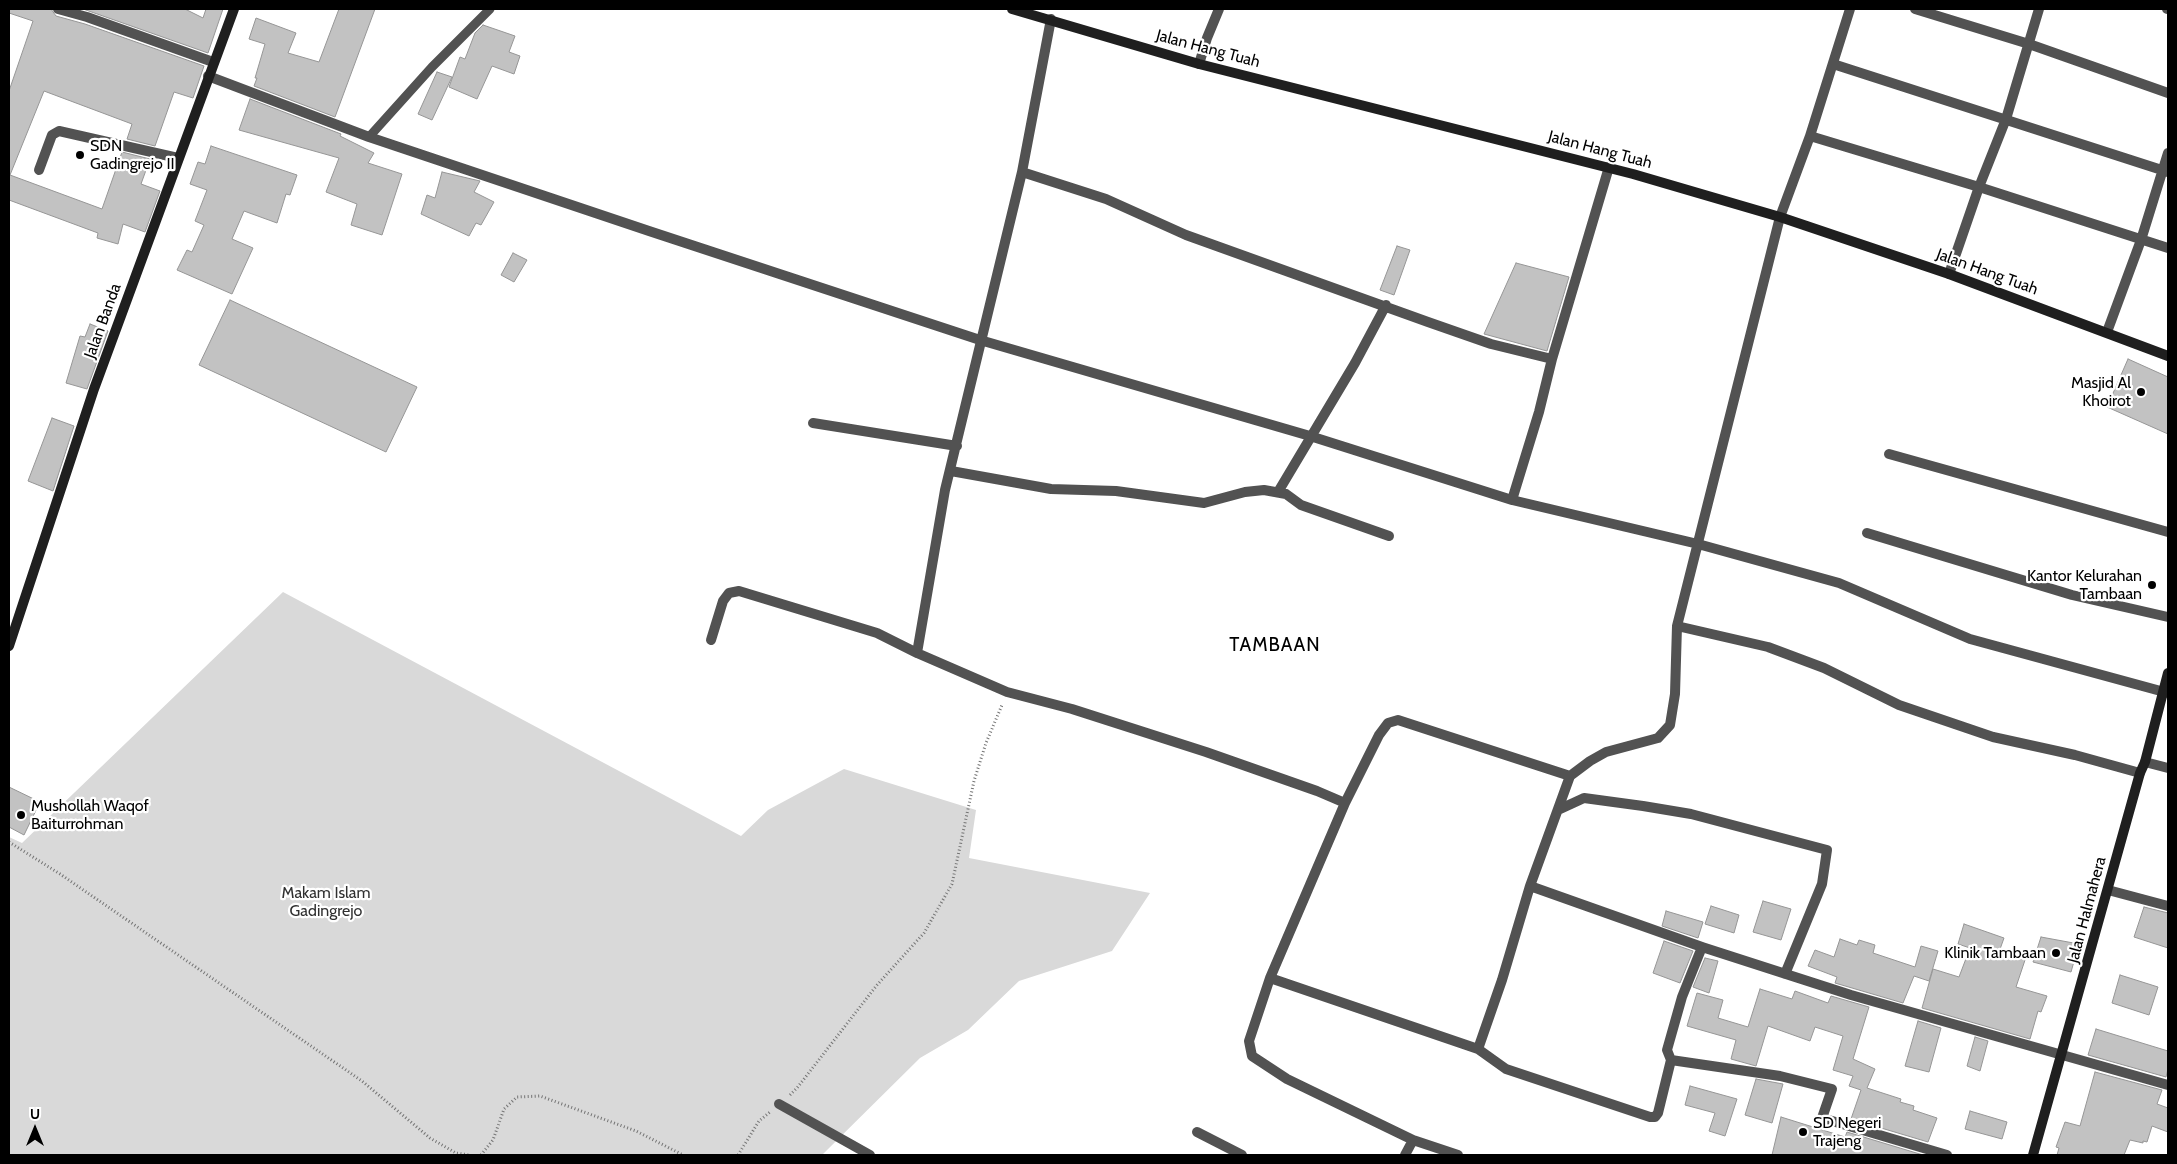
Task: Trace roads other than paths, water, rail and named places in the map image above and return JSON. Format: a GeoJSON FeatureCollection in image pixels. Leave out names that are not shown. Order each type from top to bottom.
{"type":"FeatureCollection","features":[{"type":"Feature","properties":{"kind":"street"},"geometry":{"type":"LineString","coordinates":[[58,9],[87,17],[213,62]]}},
{"type":"Feature","properties":{"kind":"street","name":"Jalan Banda"},"geometry":{"type":"LineString","coordinates":[[9,646],[94,389],[234,9]]}},
{"type":"Feature","properties":{"kind":"street","name":"Jalan Hang Tuah"},"geometry":{"type":"LineString","coordinates":[[1012,9],[1199,64],[1609,167],[1780,217],[1949,274],[2168,356]]}},
{"type":"Feature","properties":{"kind":"street"},"geometry":{"type":"LineString","coordinates":[[1199,64],[1219,9]]}},
{"type":"Feature","properties":{"kind":"street"},"geometry":{"type":"LineString","coordinates":[[1478,1049],[1502,980],[1530,886],[1570,776],[1606,752],[1658,738],[1670,726],[1675,694],[1677,626],[1780,217],[1810,136],[1850,9]]}},
{"type":"Feature","properties":{"kind":"street"},"geometry":{"type":"LineString","coordinates":[[1914,9],[2028,44],[2168,94]]}},
{"type":"Feature","properties":{"kind":"street"},"geometry":{"type":"LineString","coordinates":[[1949,274],[2006,118],[2038,9]]}},
{"type":"Feature","properties":{"kind":"street"},"geometry":{"type":"LineString","coordinates":[[917,653],[945,490],[1022,172],[1051,19]]}},
{"type":"Feature","properties":{"kind":"street"},"geometry":{"type":"LineString","coordinates":[[1833,64],[2006,118],[2166,171]]}},
{"type":"Feature","properties":{"kind":"street"},"geometry":{"type":"LineString","coordinates":[[208,76],[370,137],[980,340],[1310,436],[1512,500],[1698,544],[1839,583],[1970,639],[2166,692]]}},
{"type":"Feature","properties":{"kind":"street"},"geometry":{"type":"LineString","coordinates":[[39,170],[52,135],[60,131],[178,158]]}},
{"type":"Feature","properties":{"kind":"street"},"geometry":{"type":"LineString","coordinates":[[1810,136],[1980,186],[2168,248]]}},
{"type":"Feature","properties":{"kind":"street"},"geometry":{"type":"LineString","coordinates":[[2108,332],[2166,171],[2168,153]]}},
{"type":"Feature","properties":{"kind":"street"},"geometry":{"type":"LineString","coordinates":[[1512,500],[1609,167]]}},
{"type":"Feature","properties":{"kind":"street"},"geometry":{"type":"LineString","coordinates":[[1022,172],[1106,199],[1186,235],[1386,305],[1490,344],[1552,359]]}},
{"type":"Feature","properties":{"kind":"street"},"geometry":{"type":"LineString","coordinates":[[1278,492],[1355,363],[1386,305]]}},
{"type":"Feature","properties":{"kind":"street"},"geometry":{"type":"LineString","coordinates":[[813,423],[956,446]]}},
{"type":"Feature","properties":{"kind":"street"},"geometry":{"type":"LineString","coordinates":[[1889,454],[2168,532]]}},
{"type":"Feature","properties":{"kind":"street"},"geometry":{"type":"LineString","coordinates":[[951,471],[1051,489],[1116,491],[1204,504],[1245,492],[1264,490],[1278,492],[1291,497],[1301,505],[1389,536]]}},
{"type":"Feature","properties":{"kind":"street"},"geometry":{"type":"LineString","coordinates":[[1867,533],[2072,595],[2168,617]]}},
{"type":"Feature","properties":{"kind":"street"},"geometry":{"type":"LineString","coordinates":[[711,640],[723,601],[729,593],[739,591],[877,633],[917,653],[1007,692],[1072,709],[1206,752],[1317,791],[1345,803]]}},
{"type":"Feature","properties":{"kind":"street"},"geometry":{"type":"LineString","coordinates":[[1677,626],[1768,647],[1824,668],[1899,705],[1993,737],[2075,755],[2140,773]]}},
{"type":"Feature","properties":{"kind":"street","name":"Jalan Halmahera"},"geometry":{"type":"LineString","coordinates":[[2033,1155],[2060,1056],[2084,980],[2140,773],[2166,692],[2168,673]]}},
{"type":"Feature","properties":{"kind":"street"},"geometry":{"type":"LineString","coordinates":[[1458,1155],[1413,1140],[1287,1079],[1252,1056],[1249,1041],[1270,978],[1345,803],[1379,735],[1388,723],[1398,720],[1570,776]]}},
{"type":"Feature","properties":{"kind":"street"},"geometry":{"type":"LineString","coordinates":[[2145,762],[2168,768]]}},
{"type":"Feature","properties":{"kind":"street"},"geometry":{"type":"LineString","coordinates":[[1558,810],[1584,798],[1643,806],[1691,814],[1827,850],[1822,884],[1785,974]]}},
{"type":"Feature","properties":{"kind":"street"},"geometry":{"type":"LineString","coordinates":[[1530,886],[1702,947],[1913,1014],[2060,1056],[2168,1084]]}},
{"type":"Feature","properties":{"kind":"street"},"geometry":{"type":"LineString","coordinates":[[2108,890],[2168,906]]}},
{"type":"Feature","properties":{"kind":"street"},"geometry":{"type":"LineString","coordinates":[[1270,978],[1478,1049],[1506,1069],[1650,1117],[1655,1117],[1658,1114],[1671,1060],[1667,1050],[1682,997],[1702,947]]}},
{"type":"Feature","properties":{"kind":"street"},"geometry":{"type":"LineString","coordinates":[[1671,1060],[1780,1076],[1832,1089],[1822,1118],[1947,1155]]}},
{"type":"Feature","properties":{"kind":"street"},"geometry":{"type":"LineString","coordinates":[[779,1104],[870,1155]]}},
{"type":"Feature","properties":{"kind":"street"},"geometry":{"type":"LineString","coordinates":[[1196,1132],[1242,1155]]}},
{"type":"Feature","properties":{"kind":"street"},"geometry":{"type":"LineString","coordinates":[[1405,1155],[1413,1140]]}},
{"type":"Feature","properties":{"kind":"lane"},"geometry":{"type":"LineString","coordinates":[[370,137],[432,67],[490,9]]}},
{"type":"Feature","properties":{"kind":"place","name":"SDN Gadingrejo II"},"geometry":{"type":"Point","coordinates":[80,155]}},
{"type":"Feature","properties":{"kind":"place","name":"Masjid Al Khoirot"},"geometry":{"type":"Point","coordinates":[2141,392]}},
{"type":"Feature","properties":{"kind":"place","name":"Kantor Kelurahan Tambaan"},"geometry":{"type":"Point","coordinates":[2152,585]}},
{"type":"Feature","properties":{"kind":"place","name":"Mushollah Waqof Baiturrohman"},"geometry":{"type":"Point","coordinates":[21,815]}},
{"type":"Feature","properties":{"kind":"place","name":"Klinik Tambaan"},"geometry":{"type":"Point","coordinates":[2056,953]}},
{"type":"Feature","properties":{"kind":"place","name":"SD Negeri Trajeng"},"geometry":{"type":"Point","coordinates":[1803,1132]}},
{"type":"Feature","properties":{"kind":"district","name":"TAMBAAN"},"geometry":{"type":"Point","coordinates":[1275,645]}},
{"type":"Feature","properties":{"kind":"park label","name":"Makam Islam Gadingrejo"},"geometry":{"type":"Point","coordinates":[326,902]}}]}
